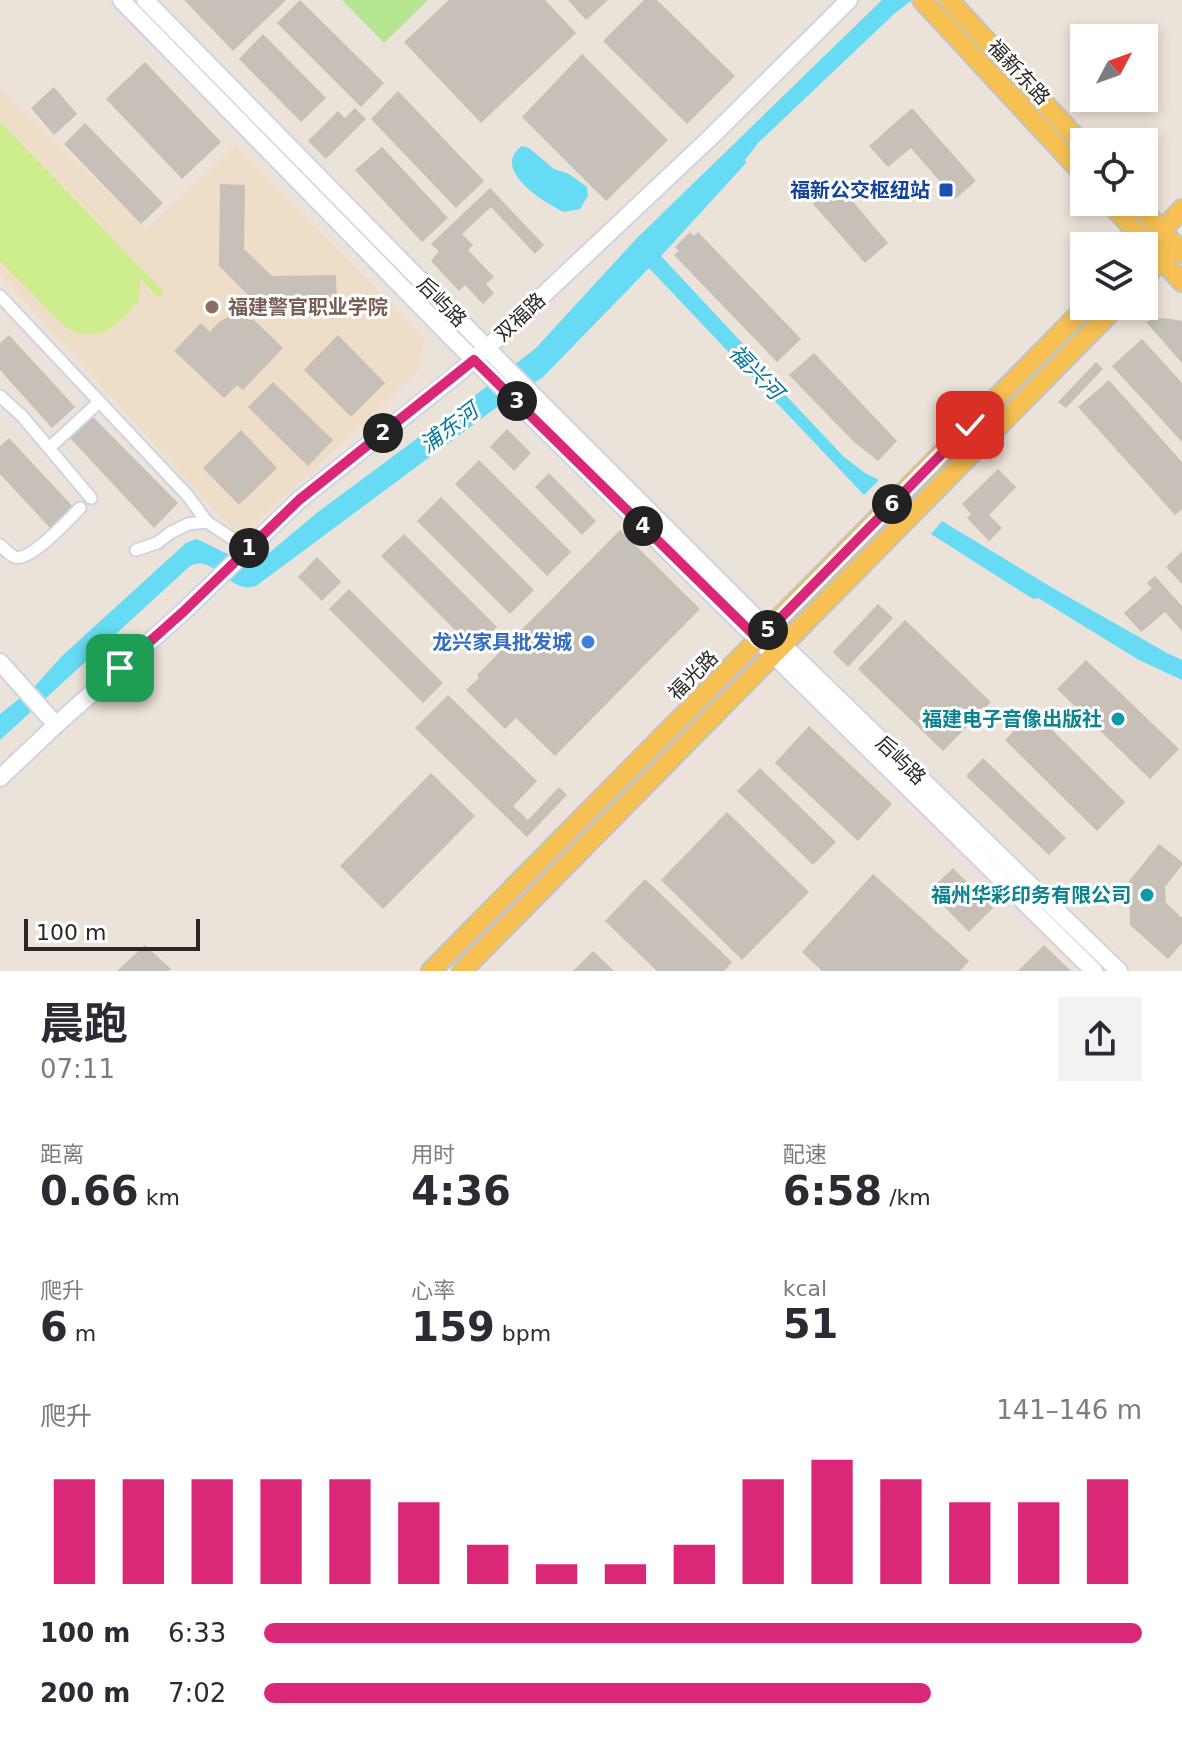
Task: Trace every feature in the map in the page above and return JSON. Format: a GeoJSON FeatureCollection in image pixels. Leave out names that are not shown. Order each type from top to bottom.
{"type":"FeatureCollection","features":[{"type":"Feature","properties":{"kind":"main road","name":"后屿路"},"geometry":{"type":"LineString","coordinates":[[121,0],[764,635],[1094,971]]}},
{"type":"Feature","properties":{"kind":"main road","name":"后屿路"},"geometry":{"type":"LineString","coordinates":[[145,0],[481,354]]}},
{"type":"Feature","properties":{"kind":"main road","name":"双福路"},"geometry":{"type":"LineString","coordinates":[[0,778],[319,484],[481,354],[713,135],[849,0]]}},
{"type":"Feature","properties":{"kind":"main road","name":"福新东路"},"geometry":{"type":"LineString","coordinates":[[949,0],[1070,131]]}},
{"type":"Feature","properties":{"kind":"main road","name":"福新东路"},"geometry":{"type":"LineString","coordinates":[[924,2],[1070,160]]}},
{"type":"Feature","properties":{"kind":"main road"},"geometry":{"type":"LineString","coordinates":[[1158,234],[1182,209]]}},
{"type":"Feature","properties":{"kind":"main road"},"geometry":{"type":"LineString","coordinates":[[1121,216],[1134,232]]}},
{"type":"Feature","properties":{"kind":"main road"},"geometry":{"type":"LineString","coordinates":[[1149,216],[1180,245],[1158,264]]}},
{"type":"Feature","properties":{"kind":"main road"},"geometry":{"type":"LineString","coordinates":[[1158,257],[1182,282]]}},
{"type":"Feature","properties":{"kind":"main road","name":"福光路"},"geometry":{"type":"LineString","coordinates":[[431,971],[1073,320]]}},
{"type":"Feature","properties":{"kind":"main road"},"geometry":{"type":"LineString","coordinates":[[462,971],[1103,320]]}},
{"type":"Feature","properties":{"kind":"main road","name":"后屿路"},"geometry":{"type":"LineString","coordinates":[[778,650],[1119,971]]}},
{"type":"Feature","properties":{"kind":"main road"},"geometry":{"type":"LineString","coordinates":[[0,662],[56,725]]}},
{"type":"Feature","properties":{"kind":"street"},"geometry":{"type":"LineString","coordinates":[[0,296],[188,496],[207,522],[245,552]]}},
{"type":"Feature","properties":{"kind":"street"},"geometry":{"type":"LineString","coordinates":[[0,396],[22,416],[91,498]]}},
{"type":"Feature","properties":{"kind":"street"},"geometry":{"type":"LineString","coordinates":[[49,448],[99,402]]}},
{"type":"Feature","properties":{"kind":"street"},"geometry":{"type":"LineString","coordinates":[[0,545],[15,557],[25,556],[80,508]]}},
{"type":"Feature","properties":{"kind":"street"},"geometry":{"type":"LineString","coordinates":[[136,550],[157,543],[188,524],[207,522]]}},
{"type":"Feature","properties":{"kind":"shaded area","name":"福建警官职业学院"},"geometry":{"type":"Polygon","coordinates":[[[0,87],[146,229],[236,145],[425,339],[419,371],[240,538],[0,275],[0,87]]]}},
{"type":"Feature","properties":{"kind":"green space"},"geometry":{"type":"Polygon","coordinates":[[[342,0],[428,0],[384,43],[342,0]]]}},
{"type":"Feature","properties":{"kind":"green space"},"geometry":{"type":"Polygon","coordinates":[[[0,122],[164,292],[158,297],[140,279],[139,299],[124,318],[103,333],[80,334],[65,327],[0,261],[0,122]]]}},
{"type":"Feature","properties":{"kind":"water"},"geometry":{"type":"Polygon","coordinates":[[[882,0],[912,0],[758,143],[745,160],[746,163],[661,256],[844,457],[879,480],[864,495],[649,268],[543,377],[493,410],[256,586],[238,585],[207,565],[199,563],[190,566],[0,740],[0,714],[34,687],[62,656],[186,543],[196,539],[250,565],[257,563],[318,512],[536,348],[637,238],[882,0]]]}},
{"type":"Feature","properties":{"kind":"water"},"geometry":{"type":"Polygon","coordinates":[[[522,146],[587,187],[588,196],[580,209],[564,212],[523,184],[512,165],[514,155],[522,146]]]}},
{"type":"Feature","properties":{"kind":"water"},"geometry":{"type":"Polygon","coordinates":[[[942,521],[1051,587],[1182,660],[1182,680],[1139,660],[1038,598],[1033,599],[931,534],[942,521]]]}},
{"type":"Feature","properties":{"kind":"building"},"geometry":{"type":"Polygon","coordinates":[[[184,0],[286,0],[233,51],[184,0]]]}},
{"type":"Feature","properties":{"kind":"building"},"geometry":{"type":"Polygon","coordinates":[[[300,0],[384,83],[361,107],[277,23],[300,0]]]}},
{"type":"Feature","properties":{"kind":"building"},"geometry":{"type":"Polygon","coordinates":[[[449,0],[545,0],[576,33],[481,123],[404,42],[449,0]]]}},
{"type":"Feature","properties":{"kind":"building"},"geometry":{"type":"Polygon","coordinates":[[[568,0],[608,0],[586,20],[568,0]]]}},
{"type":"Feature","properties":{"kind":"building"},"geometry":{"type":"Polygon","coordinates":[[[644,0],[657,0],[735,76],[687,124],[603,41],[644,0]]]}},
{"type":"Feature","properties":{"kind":"building"},"geometry":{"type":"Polygon","coordinates":[[[263,34],[326,98],[301,122],[239,59],[263,34]]]}},
{"type":"Feature","properties":{"kind":"building"},"geometry":{"type":"Polygon","coordinates":[[[582,54],[668,140],[606,201],[522,117],[582,54]]]}},
{"type":"Feature","properties":{"kind":"building"},"geometry":{"type":"Polygon","coordinates":[[[145,62],[221,142],[182,179],[106,99],[145,62]]]}},
{"type":"Feature","properties":{"kind":"building"},"geometry":{"type":"Polygon","coordinates":[[[54,87],[77,114],[54,135],[31,108],[54,87]]]}},
{"type":"Feature","properties":{"kind":"building"},"geometry":{"type":"Polygon","coordinates":[[[398,91],[484,181],[456,208],[371,119],[398,91]]]}},
{"type":"Feature","properties":{"kind":"building"},"geometry":{"type":"Polygon","coordinates":[[[355,108],[366,119],[326,159],[308,141],[338,111],[345,118],[355,108]]]}},
{"type":"Feature","properties":{"kind":"building"},"geometry":{"type":"Polygon","coordinates":[[[912,108],[976,181],[955,199],[911,148],[888,167],[869,146],[912,108]]]}},
{"type":"Feature","properties":{"kind":"building"},"geometry":{"type":"Polygon","coordinates":[[[85,123],[163,203],[141,224],[64,144],[85,123]]]}},
{"type":"Feature","properties":{"kind":"building"},"geometry":{"type":"Polygon","coordinates":[[[382,147],[448,218],[422,242],[355,170],[382,147]]]}},
{"type":"Feature","properties":{"kind":"building"},"geometry":{"type":"Polygon","coordinates":[[[837,183],[888,243],[865,263],[813,204],[837,183]]]}},
{"type":"Feature","properties":{"kind":"building"},"geometry":{"type":"Polygon","coordinates":[[[220,184],[245,185],[244,249],[272,276],[336,275],[337,303],[257,304],[219,266],[220,184]]]}},
{"type":"Feature","properties":{"kind":"building"},"geometry":{"type":"Polygon","coordinates":[[[490,188],[544,245],[535,254],[491,207],[462,234],[473,245],[468,250],[494,277],[486,284],[494,293],[483,304],[465,285],[459,291],[431,261],[439,251],[431,244],[490,188]]]}},
{"type":"Feature","properties":{"kind":"building"},"geometry":{"type":"Polygon","coordinates":[[[690,232],[694,236],[698,232],[801,339],[777,362],[674,255],[679,251],[675,247],[690,232]]]}},
{"type":"Feature","properties":{"kind":"building"},"geometry":{"type":"Polygon","coordinates":[[[234,314],[254,320],[283,348],[243,390],[237,385],[224,398],[174,351],[201,323],[210,332],[219,322],[234,314]]]}},
{"type":"Feature","properties":{"kind":"building"},"geometry":{"type":"Polygon","coordinates":[[[1158,318],[1182,321],[1182,363],[1146,322],[1158,318]]]}},
{"type":"Feature","properties":{"kind":"building"},"geometry":{"type":"Polygon","coordinates":[[[9,335],[75,407],[52,428],[0,370],[0,343],[9,335]]]}},
{"type":"Feature","properties":{"kind":"building"},"geometry":{"type":"Polygon","coordinates":[[[338,335],[385,383],[351,417],[304,370],[338,335]]]}},
{"type":"Feature","properties":{"kind":"building"},"geometry":{"type":"Polygon","coordinates":[[[1142,339],[1182,383],[1182,442],[1112,366],[1142,339]]]}},
{"type":"Feature","properties":{"kind":"building"},"geometry":{"type":"Polygon","coordinates":[[[814,353],[897,441],[878,461],[854,442],[789,375],[814,353]]]}},
{"type":"Feature","properties":{"kind":"building"},"geometry":{"type":"Polygon","coordinates":[[[1096,362],[1103,369],[1066,408],[1058,402],[1096,362]]]}},
{"type":"Feature","properties":{"kind":"building"},"geometry":{"type":"Polygon","coordinates":[[[1109,380],[1182,462],[1182,509],[1175,515],[1078,407],[1109,380]]]}},
{"type":"Feature","properties":{"kind":"building"},"geometry":{"type":"Polygon","coordinates":[[[273,382],[333,440],[308,466],[248,407],[273,382]]]}},
{"type":"Feature","properties":{"kind":"building"},"geometry":{"type":"Polygon","coordinates":[[[93,417],[178,503],[154,528],[70,438],[93,417]]]}},
{"type":"Feature","properties":{"kind":"building"},"geometry":{"type":"Polygon","coordinates":[[[507,429],[531,453],[514,471],[490,447],[507,429]]]}},
{"type":"Feature","properties":{"kind":"building"},"geometry":{"type":"Polygon","coordinates":[[[241,430],[277,468],[239,505],[203,468],[241,430]]]}},
{"type":"Feature","properties":{"kind":"building"},"geometry":{"type":"Polygon","coordinates":[[[9,438],[75,509],[52,530],[0,474],[0,446],[9,438]]]}},
{"type":"Feature","properties":{"kind":"building"},"geometry":{"type":"Polygon","coordinates":[[[479,460],[571,552],[547,576],[455,484],[479,460]]]}},
{"type":"Feature","properties":{"kind":"building"},"geometry":{"type":"Polygon","coordinates":[[[998,469],[1016,487],[989,515],[1002,528],[989,541],[967,518],[971,514],[962,504],[998,469]]]}},
{"type":"Feature","properties":{"kind":"building"},"geometry":{"type":"Polygon","coordinates":[[[549,473],[596,521],[582,535],[535,487],[549,473]]]}},
{"type":"Feature","properties":{"kind":"building"},"geometry":{"type":"Polygon","coordinates":[[[441,497],[534,590],[510,614],[417,521],[441,497]]]}},
{"type":"Feature","properties":{"kind":"building","name":"龙兴家具批发城"},"geometry":{"type":"Polygon","coordinates":[[[620,530],[700,609],[555,756],[516,718],[505,729],[466,690],[479,678],[477,675],[620,530]]]}},
{"type":"Feature","properties":{"kind":"building"},"geometry":{"type":"Polygon","coordinates":[[[404,534],[497,627],[475,650],[381,556],[404,534]]]}},
{"type":"Feature","properties":{"kind":"building"},"geometry":{"type":"Polygon","coordinates":[[[1182,551],[1182,584],[1166,567],[1182,551]]]}},
{"type":"Feature","properties":{"kind":"building"},"geometry":{"type":"Polygon","coordinates":[[[317,557],[341,582],[322,601],[298,577],[317,557]]]}},
{"type":"Feature","properties":{"kind":"building"},"geometry":{"type":"Polygon","coordinates":[[[1155,576],[1182,606],[1182,631],[1165,612],[1141,632],[1124,613],[1152,588],[1147,583],[1155,576]]]}},
{"type":"Feature","properties":{"kind":"building"},"geometry":{"type":"Polygon","coordinates":[[[349,589],[443,683],[423,703],[329,609],[349,589]]]}},
{"type":"Feature","properties":{"kind":"building"},"geometry":{"type":"Polygon","coordinates":[[[878,604],[893,618],[848,667],[833,652],[878,604]]]}},
{"type":"Feature","properties":{"kind":"building"},"geometry":{"type":"Polygon","coordinates":[[[905,620],[991,702],[943,751],[858,669],[905,620]]]}},
{"type":"Feature","properties":{"kind":"building","name":"福建电子音像出版社"},"geometry":{"type":"Polygon","coordinates":[[[1086,660],[1179,749],[1150,779],[1057,689],[1086,660]]]}},
{"type":"Feature","properties":{"kind":"building"},"geometry":{"type":"Polygon","coordinates":[[[448,695],[537,781],[513,806],[528,820],[559,787],[567,795],[527,837],[415,728],[448,695]]]}},
{"type":"Feature","properties":{"kind":"building","name":"福建电子音像出版社"},"geometry":{"type":"Polygon","coordinates":[[[1033,711],[1125,802],[1097,831],[1005,740],[1033,711]]]}},
{"type":"Feature","properties":{"kind":"building"},"geometry":{"type":"Polygon","coordinates":[[[809,726],[892,804],[858,841],[775,763],[809,726]]]}},
{"type":"Feature","properties":{"kind":"building","name":"福建电子音像出版社"},"geometry":{"type":"Polygon","coordinates":[[[983,758],[1066,838],[1049,855],[966,776],[983,758]]]}},
{"type":"Feature","properties":{"kind":"building"},"geometry":{"type":"Polygon","coordinates":[[[760,768],[836,842],[813,865],[737,791],[760,768]]]}},
{"type":"Feature","properties":{"kind":"building"},"geometry":{"type":"Polygon","coordinates":[[[431,773],[475,816],[383,909],[340,866],[431,773]]]}},
{"type":"Feature","properties":{"kind":"building"},"geometry":{"type":"Polygon","coordinates":[[[727,812],[809,892],[742,960],[661,880],[727,812]]]}},
{"type":"Feature","properties":{"kind":"building","name":"福州华彩印务有限公司"},"geometry":{"type":"Polygon","coordinates":[[[1159,844],[1182,862],[1165,887],[1166,903],[1182,918],[1182,943],[1168,959],[1130,925],[1129,881],[1159,844]]]}},
{"type":"Feature","properties":{"kind":"building"},"geometry":{"type":"Polygon","coordinates":[[[953,868],[993,908],[969,932],[929,891],[953,868]]]}},
{"type":"Feature","properties":{"kind":"building"},"geometry":{"type":"Polygon","coordinates":[[[873,874],[969,961],[960,971],[822,971],[802,952],[873,874]]]}},
{"type":"Feature","properties":{"kind":"building"},"geometry":{"type":"Polygon","coordinates":[[[645,879],[732,962],[724,971],[657,971],[605,921],[645,879]]]}},
{"type":"Feature","properties":{"kind":"building"},"geometry":{"type":"Polygon","coordinates":[[[145,945],[171,969],[117,971],[145,945]]]}},
{"type":"Feature","properties":{"kind":"building"},"geometry":{"type":"Polygon","coordinates":[[[1044,945],[1071,971],[1018,971],[1044,945]]]}},
{"type":"Feature","properties":{"kind":"building"},"geometry":{"type":"Polygon","coordinates":[[[593,951],[614,971],[573,971],[593,951]]]}},
{"type":"Feature","properties":{"kind":"place","name":"福新公交枢纽站"},"geometry":{"type":"Point","coordinates":[946,190]}},
{"type":"Feature","properties":{"kind":"place","name":"福建警官职业学院"},"geometry":{"type":"Point","coordinates":[212,307]}},
{"type":"Feature","properties":{"kind":"place","name":"龙兴家具批发城"},"geometry":{"type":"Point","coordinates":[588,642]}},
{"type":"Feature","properties":{"kind":"place","name":"福建电子音像出版社"},"geometry":{"type":"Point","coordinates":[1118,719]}},
{"type":"Feature","properties":{"kind":"place","name":"福州华彩印务有限公司"},"geometry":{"type":"Point","coordinates":[1147,895]}},
{"type":"Feature","properties":{"kind":"route"},"geometry":{"type":"LineString","coordinates":[[120,668],[299,500],[474,360],[759,640],[970,425]]}},
{"type":"Feature","properties":{"kind":"water label","name":"福兴河"},"geometry":{"type":"Point","coordinates":[756,372]}},
{"type":"Feature","properties":{"kind":"water label","name":"浦东河"},"geometry":{"type":"Point","coordinates":[449,428]}}]}
